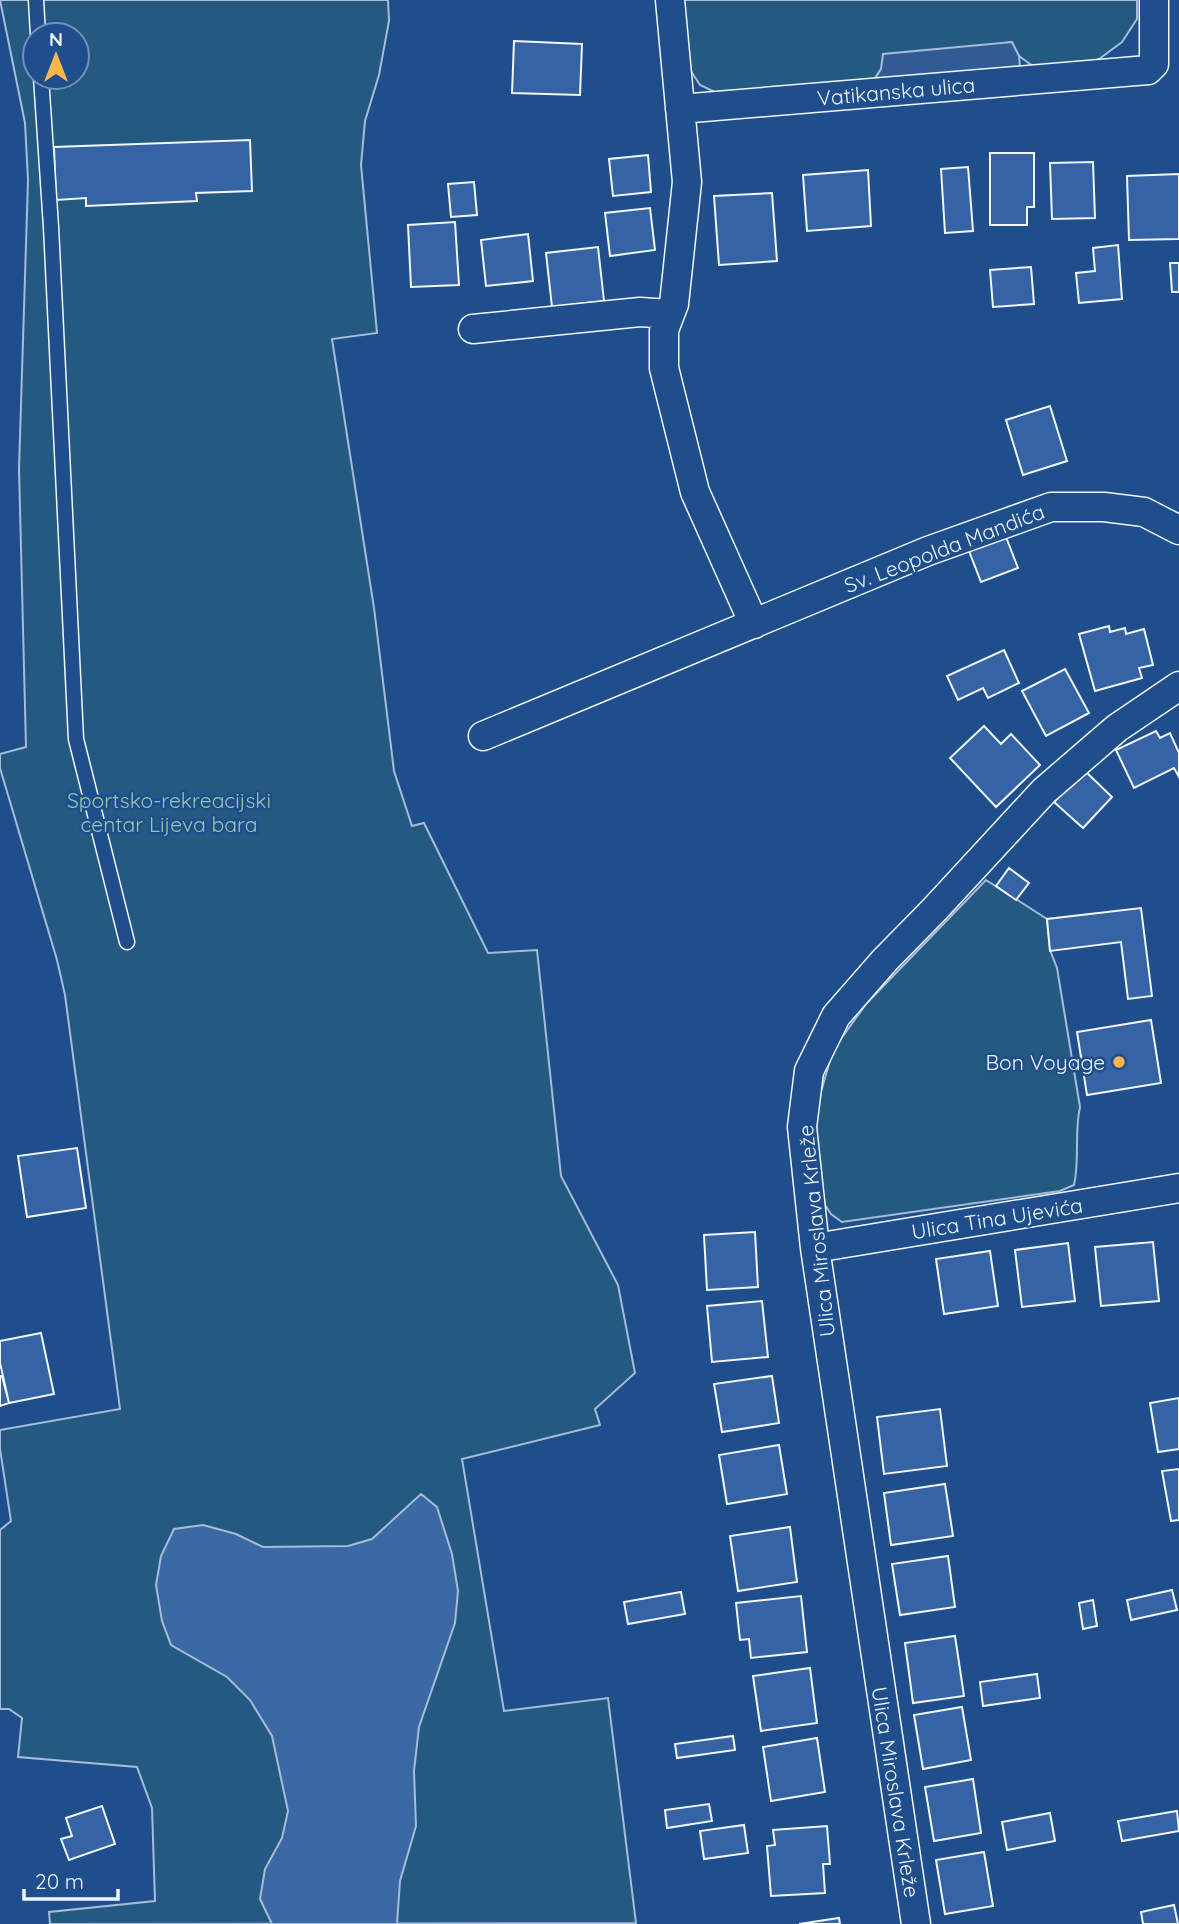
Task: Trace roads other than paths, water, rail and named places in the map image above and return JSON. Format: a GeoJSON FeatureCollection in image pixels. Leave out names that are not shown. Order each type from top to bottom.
{"type":"FeatureCollection","features":[{"type":"Feature","properties":{"kind":"street"},"geometry":{"type":"LineString","coordinates":[[670,0],[687,182],[674,303],[664,330],[664,368],[695,492],[754,624]]}},
{"type":"Feature","properties":{"kind":"street","name":"Vatikanska ulica"},"geometry":{"type":"LineString","coordinates":[[680,109],[1149,70],[1154,64],[1154,0]]}},
{"type":"Feature","properties":{"kind":"street"},"geometry":{"type":"LineString","coordinates":[[473,329],[640,313],[670,314]]}},
{"type":"Feature","properties":{"kind":"street","name":"Sv. Leopolda Mandića"},"geometry":{"type":"LineString","coordinates":[[483,736],[928,551],[1051,506],[1104,506],[1144,512],[1179,530]]}},
{"type":"Feature","properties":{"kind":"street","name":"Ulica Miroslava Krleže"},"geometry":{"type":"LineString","coordinates":[[916,1924],[814,1248],[802,1127],[809,1071],[836,1016],[1044,791],[1117,728],[1179,685]]}},
{"type":"Feature","properties":{"kind":"street","name":"Ulica Tina Ujevića"},"geometry":{"type":"LineString","coordinates":[[814,1248],[1179,1188]]}},
{"type":"Feature","properties":{"kind":"lane"},"geometry":{"type":"LineString","coordinates":[[36,0],[37,21]]}},
{"type":"Feature","properties":{"kind":"lane"},"geometry":{"type":"LineString","coordinates":[[42,91],[76,738],[127,942]]}},
{"type":"Feature","properties":{"kind":"place","name":"Bon Voyage"},"geometry":{"type":"Point","coordinates":[1119,1062]}},
{"type":"Feature","properties":{"kind":"park label","name":"Sportsko-rekreacijski centar Lijeva bara"},"geometry":{"type":"Point","coordinates":[169,812]}}]}
